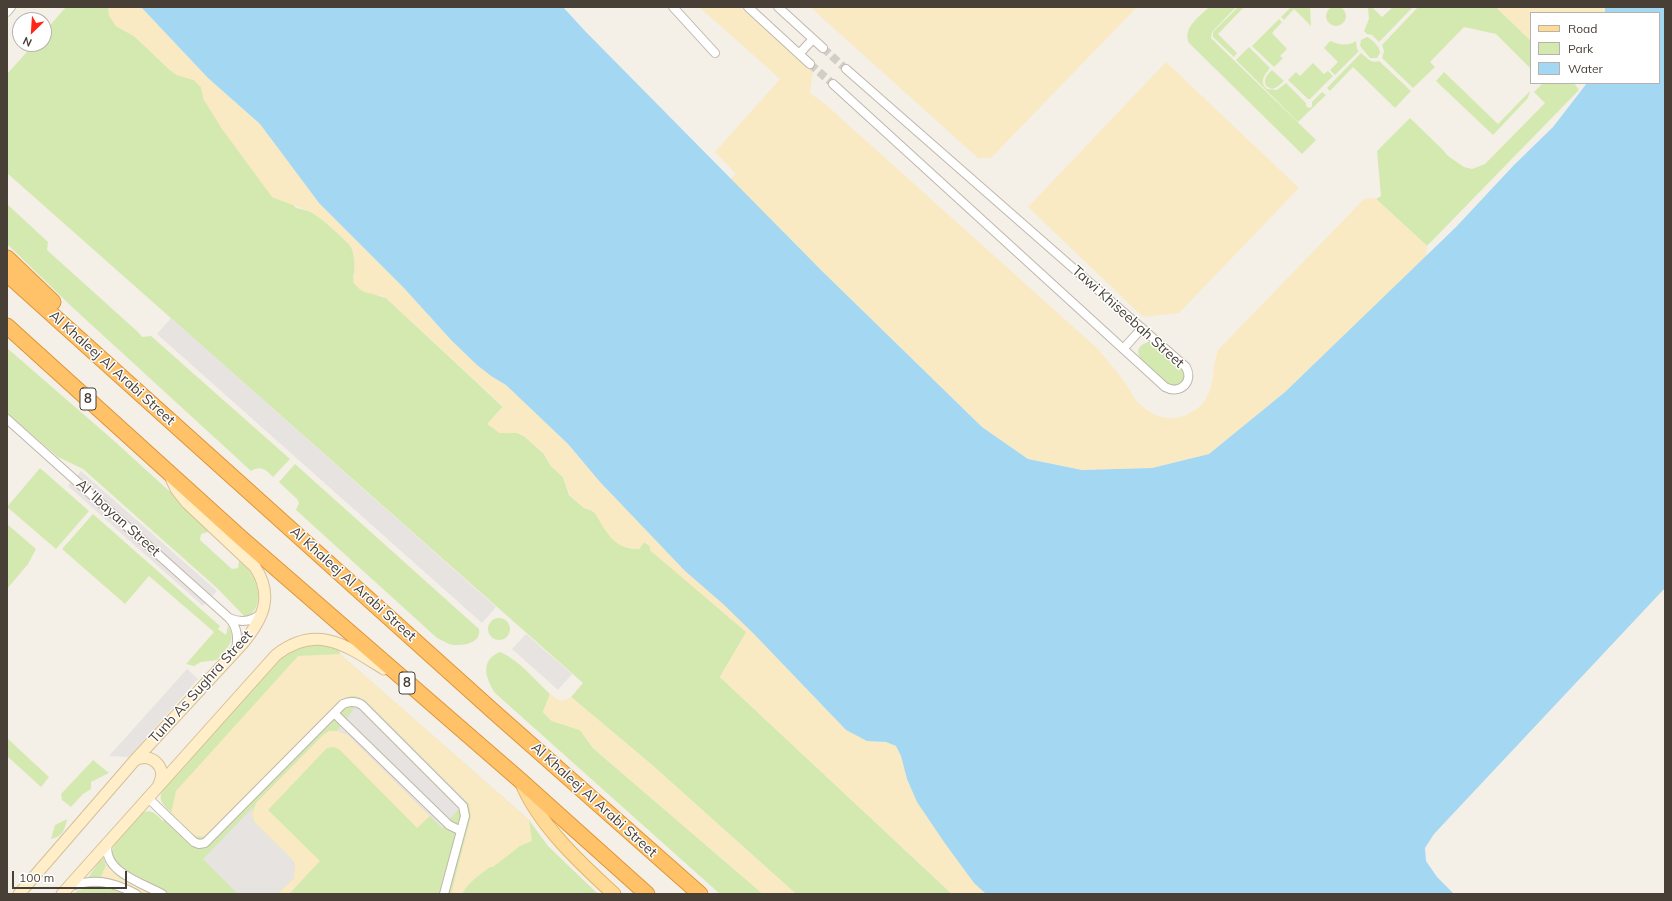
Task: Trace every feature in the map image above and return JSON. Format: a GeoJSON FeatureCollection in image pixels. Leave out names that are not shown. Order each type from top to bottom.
{"type":"FeatureCollection","features":[{"type":"Feature","properties":{"kind":"highway"},"geometry":{"type":"LineString","coordinates":[[7,258],[74,324],[91,349]]}},
{"type":"Feature","properties":{"kind":"highway","name":"Al Khaleej Al Arabi Street"},"geometry":{"type":"LineString","coordinates":[[7,274],[488,707],[700,894]]}},
{"type":"Feature","properties":{"kind":"highway","name":"8"},"geometry":{"type":"LineString","coordinates":[[7,326],[240,537],[521,781],[647,894]]}},
{"type":"Feature","properties":{"kind":"main road"},"geometry":{"type":"LineString","coordinates":[[521,781],[530,801],[542,819],[584,866],[614,894]]}},
{"type":"Feature","properties":{"kind":"street"},"geometry":{"type":"LineString","coordinates":[[7,12],[11,7]]}},
{"type":"Feature","properties":{"kind":"street"},"geometry":{"type":"LineString","coordinates":[[673,7],[715,53]]}},
{"type":"Feature","properties":{"kind":"street"},"geometry":{"type":"LineString","coordinates":[[748,7],[810,64]]}},
{"type":"Feature","properties":{"kind":"street"},"geometry":{"type":"LineString","coordinates":[[778,7],[823,48]]}},
{"type":"Feature","properties":{"kind":"street"},"geometry":{"type":"LineString","coordinates":[[799,54],[813,39]]}},
{"type":"Feature","properties":{"kind":"street","name":"Tawi Khiseebah Street"},"geometry":{"type":"LineString","coordinates":[[833,84],[1166,387],[1175,390],[1181,389],[1186,385],[1189,378],[1186,367],[846,69]]}},
{"type":"Feature","properties":{"kind":"street"},"geometry":{"type":"LineString","coordinates":[[1124,348],[1142,328]]}},
{"type":"Feature","properties":{"kind":"street","name":"Al 'Ibayan Street"},"geometry":{"type":"LineString","coordinates":[[7,419],[229,618],[237,631],[238,641],[236,651]]}},
{"type":"Feature","properties":{"kind":"street","name":"Tunb As Sughra Street"},"geometry":{"type":"LineString","coordinates":[[20,894],[135,760],[236,651],[252,632],[262,612],[265,601],[264,589],[261,577],[255,567],[187,503],[176,489],[168,472]]}},
{"type":"Feature","properties":{"kind":"street"},"geometry":{"type":"LineString","coordinates":[[229,618],[247,621],[253,619],[262,612]]}},
{"type":"Feature","properties":{"kind":"street"},"geometry":{"type":"LineString","coordinates":[[65,891],[147,797],[276,655],[295,643],[318,638],[340,643],[408,683]]}},
{"type":"Feature","properties":{"kind":"street"},"geometry":{"type":"LineString","coordinates":[[147,797],[194,842],[199,844],[205,843],[334,713],[346,702],[356,702],[362,705],[462,803],[465,813],[444,894]]}},
{"type":"Feature","properties":{"kind":"street"},"geometry":{"type":"LineString","coordinates":[[334,713],[449,825],[461,831]]}},
{"type":"Feature","properties":{"kind":"street"},"geometry":{"type":"LineString","coordinates":[[135,760],[139,758],[149,758],[157,762],[162,771],[159,784]]}},
{"type":"Feature","properties":{"kind":"street"},"geometry":{"type":"LineString","coordinates":[[108,841],[107,855],[115,868],[162,894]]}},
{"type":"Feature","properties":{"kind":"street"},"geometry":{"type":"LineString","coordinates":[[65,891],[83,883],[104,882],[120,886],[136,894]]}},
{"type":"Feature","properties":{"kind":"green space"},"geometry":{"type":"Polygon","coordinates":[[[1336,6],[1343,9],[1346,16],[1343,23],[1336,26],[1329,23],[1326,16],[1329,9],[1336,6]]]}},
{"type":"Feature","properties":{"kind":"green space"},"geometry":{"type":"Polygon","coordinates":[[[66,7],[108,7],[116,26],[134,36],[177,75],[194,80],[201,87],[204,100],[296,208],[309,211],[344,238],[351,247],[354,257],[355,270],[353,277],[376,295],[386,298],[503,407],[488,424],[500,433],[517,433],[524,436],[544,454],[551,466],[563,477],[569,495],[584,508],[595,513],[607,533],[617,543],[630,548],[639,549],[644,542],[650,546],[650,550],[747,632],[720,677],[952,894],[796,894],[652,765],[571,697],[583,683],[7,173],[7,74],[27,52],[52,52],[52,23],[66,7]]]}},
{"type":"Feature","properties":{"kind":"green space"},"geometry":{"type":"Polygon","coordinates":[[[1209,7],[1236,7],[1212,32],[1211,38],[1316,140],[1302,154],[1189,43],[1187,38],[1190,28],[1196,19],[1209,7]]]}},
{"type":"Feature","properties":{"kind":"green space"},"geometry":{"type":"Polygon","coordinates":[[[1238,7],[1244,7],[1218,34],[1237,53],[1234,57],[1213,37],[1213,32],[1238,7]]]}},
{"type":"Feature","properties":{"kind":"green space"},"geometry":{"type":"Polygon","coordinates":[[[1291,7],[1310,7],[1311,26],[1294,9],[1284,20],[1281,17],[1291,7]]]}},
{"type":"Feature","properties":{"kind":"green space"},"geometry":{"type":"Polygon","coordinates":[[[1368,7],[1372,7],[1382,17],[1393,7],[1413,7],[1379,42],[1372,35],[1367,34],[1364,31],[1369,19],[1368,7]]]}},
{"type":"Feature","properties":{"kind":"green space"},"geometry":{"type":"Polygon","coordinates":[[[1418,7],[1496,7],[1530,40],[1530,68],[1496,34],[1464,27],[1430,62],[1435,67],[1413,88],[1382,58],[1384,51],[1382,45],[1418,7]]]}},
{"type":"Feature","properties":{"kind":"green space"},"geometry":{"type":"Polygon","coordinates":[[[1279,19],[1282,22],[1272,33],[1287,49],[1280,56],[1283,58],[1274,67],[1252,46],[1279,19]]]}},
{"type":"Feature","properties":{"kind":"green space"},"geometry":{"type":"Polygon","coordinates":[[[1367,37],[1379,48],[1380,53],[1377,58],[1370,58],[1360,46],[1361,40],[1367,37]]]}},
{"type":"Feature","properties":{"kind":"green space"},"geometry":{"type":"Polygon","coordinates":[[[1330,41],[1340,44],[1349,44],[1356,41],[1357,49],[1359,51],[1335,75],[1330,70],[1338,62],[1324,48],[1330,41]]]}},
{"type":"Feature","properties":{"kind":"green space"},"geometry":{"type":"Polygon","coordinates":[[[1249,47],[1270,68],[1263,78],[1263,84],[1267,89],[1277,90],[1286,83],[1309,108],[1312,107],[1312,102],[1322,92],[1326,95],[1298,122],[1236,60],[1249,47]]]}},
{"type":"Feature","properties":{"kind":"green space"},"geometry":{"type":"Polygon","coordinates":[[[1361,53],[1371,61],[1379,61],[1411,91],[1395,108],[1353,67],[1330,91],[1327,88],[1361,53]]]}},
{"type":"Feature","properties":{"kind":"green space"},"geometry":{"type":"Polygon","coordinates":[[[1313,63],[1324,74],[1328,71],[1333,76],[1310,99],[1308,99],[1288,80],[1296,72],[1300,76],[1313,63]]]}},
{"type":"Feature","properties":{"kind":"green space"},"geometry":{"type":"Polygon","coordinates":[[[1272,70],[1284,81],[1272,89],[1266,86],[1265,79],[1272,70]]]}},
{"type":"Feature","properties":{"kind":"green space"},"geometry":{"type":"Polygon","coordinates":[[[1444,72],[1498,124],[1530,91],[1528,98],[1493,135],[1436,81],[1444,72]]]}},
{"type":"Feature","properties":{"kind":"green space"},"geometry":{"type":"Polygon","coordinates":[[[1542,84],[1575,84],[1579,90],[1427,246],[1376,199],[1381,196],[1377,151],[1410,118],[1448,156],[1464,167],[1472,169],[1485,164],[1545,103],[1534,92],[1542,84]]]}},
{"type":"Feature","properties":{"kind":"green space"},"geometry":{"type":"Polygon","coordinates":[[[7,204],[48,242],[47,250],[142,337],[151,336],[290,459],[273,477],[261,468],[251,471],[71,306],[7,244],[7,204]]]}},
{"type":"Feature","properties":{"kind":"green space"},"geometry":{"type":"Polygon","coordinates":[[[1151,342],[1161,349],[1183,370],[1183,381],[1180,384],[1169,386],[1151,371],[1140,358],[1138,352],[1140,346],[1151,342]]]}},
{"type":"Feature","properties":{"kind":"green space"},"geometry":{"type":"Polygon","coordinates":[[[7,348],[112,439],[201,520],[208,532],[201,534],[200,540],[232,569],[238,568],[239,561],[248,569],[255,580],[258,591],[258,602],[254,612],[250,616],[244,616],[218,589],[83,469],[58,457],[7,413],[7,348]]]}},
{"type":"Feature","properties":{"kind":"green space"},"geometry":{"type":"Polygon","coordinates":[[[295,464],[479,629],[477,638],[474,641],[464,645],[454,645],[437,638],[296,510],[299,503],[297,499],[279,482],[295,464]]]}},
{"type":"Feature","properties":{"kind":"green space"},"geometry":{"type":"Polygon","coordinates":[[[40,468],[89,511],[56,549],[7,507],[40,468]]]}},
{"type":"Feature","properties":{"kind":"green space"},"geometry":{"type":"Polygon","coordinates":[[[93,514],[220,626],[218,629],[226,635],[228,626],[232,635],[230,644],[217,660],[201,662],[194,666],[186,664],[214,632],[149,576],[125,604],[62,549],[93,514]]]}},
{"type":"Feature","properties":{"kind":"green space"},"geometry":{"type":"Polygon","coordinates":[[[7,524],[36,549],[28,564],[7,589],[7,524]]]}},
{"type":"Feature","properties":{"kind":"green space"},"geometry":{"type":"Polygon","coordinates":[[[499,618],[507,621],[510,629],[507,637],[499,640],[491,637],[488,629],[491,621],[499,618]]]}},
{"type":"Feature","properties":{"kind":"green space"},"geometry":{"type":"Polygon","coordinates":[[[306,643],[338,647],[340,654],[529,820],[548,846],[598,894],[72,894],[79,890],[92,887],[93,878],[87,879],[103,856],[106,865],[114,861],[112,854],[114,844],[142,813],[151,811],[163,821],[171,813],[161,799],[164,788],[283,656],[306,643]]]}},
{"type":"Feature","properties":{"kind":"green space"},"geometry":{"type":"Polygon","coordinates":[[[500,652],[520,665],[550,694],[543,712],[552,721],[580,730],[593,748],[763,894],[720,894],[495,693],[487,676],[486,670],[489,660],[500,652]]]}},
{"type":"Feature","properties":{"kind":"green space"},"geometry":{"type":"Polygon","coordinates":[[[7,738],[49,777],[41,787],[7,756],[7,738]]]}},
{"type":"Feature","properties":{"kind":"green space"},"geometry":{"type":"Polygon","coordinates":[[[93,760],[109,773],[91,782],[91,789],[83,794],[71,807],[62,800],[61,794],[93,760]]]}},
{"type":"Feature","properties":{"kind":"green space"},"geometry":{"type":"Polygon","coordinates":[[[67,819],[60,835],[51,839],[55,825],[67,819]]]}},
{"type":"Feature","properties":{"kind":"sand"},"geometry":{"type":"Polygon","coordinates":[[[108,7],[141,7],[208,78],[260,124],[319,203],[403,287],[452,341],[477,365],[506,385],[568,444],[600,482],[685,571],[723,603],[846,730],[876,741],[891,743],[896,746],[901,756],[907,779],[974,883],[986,894],[952,894],[720,677],[746,632],[650,550],[650,546],[644,542],[639,549],[630,548],[617,543],[607,533],[595,513],[584,508],[569,494],[563,477],[551,466],[544,454],[524,436],[517,433],[500,433],[487,424],[503,406],[386,298],[365,292],[357,287],[353,282],[355,268],[353,251],[350,245],[324,221],[311,212],[272,197],[222,129],[204,100],[201,87],[194,80],[177,75],[170,70],[134,36],[116,26],[109,16],[108,7]]]}},
{"type":"Feature","properties":{"kind":"sand"},"geometry":{"type":"Polygon","coordinates":[[[699,7],[740,7],[813,71],[810,93],[825,104],[1098,349],[1138,402],[1156,415],[1171,418],[1179,417],[1192,412],[1203,403],[1210,391],[1218,350],[1364,199],[1375,198],[1427,246],[1426,257],[1285,392],[1209,454],[1152,468],[1082,470],[1028,459],[982,427],[730,179],[736,174],[715,152],[780,79],[699,7]]]}},
{"type":"Feature","properties":{"kind":"sand"},"geometry":{"type":"Polygon","coordinates":[[[810,7],[1137,7],[991,158],[978,158],[810,7]]]}},
{"type":"Feature","properties":{"kind":"sand"},"geometry":{"type":"Polygon","coordinates":[[[1496,7],[1605,7],[1605,12],[1530,12],[1530,40],[1496,7]]]}},
{"type":"Feature","properties":{"kind":"sand"},"geometry":{"type":"Polygon","coordinates":[[[1166,62],[1299,188],[1179,313],[1143,317],[1028,207],[1166,62]]]}},
{"type":"Feature","properties":{"kind":"sand"},"geometry":{"type":"Polygon","coordinates":[[[340,654],[529,820],[532,841],[520,846],[493,867],[490,867],[482,873],[471,882],[462,894],[451,894],[471,816],[469,804],[366,701],[359,697],[350,696],[341,701],[205,836],[200,837],[190,833],[171,813],[176,791],[298,656],[340,654]]]}},
{"type":"Feature","properties":{"kind":"sand"},"geometry":{"type":"Polygon","coordinates":[[[550,694],[560,700],[565,700],[571,697],[652,765],[796,894],[763,894],[593,748],[580,730],[552,721],[543,712],[550,694]]]}},
{"type":"Feature","properties":{"kind":"sand"},"geometry":{"type":"Polygon","coordinates":[[[329,731],[341,731],[348,735],[430,816],[417,828],[340,750],[334,747],[327,748],[268,810],[320,861],[289,894],[277,894],[294,878],[294,862],[254,822],[252,814],[256,803],[323,735],[329,731]]]}},
{"type":"Feature","properties":{"kind":"sand"},"geometry":{"type":"Polygon","coordinates":[[[106,865],[120,878],[154,894],[141,891],[115,880],[101,877],[106,865]]]}},
{"type":"Feature","properties":{"kind":"shaded area"},"geometry":{"type":"Polygon","coordinates":[[[171,318],[496,607],[482,623],[157,334],[171,318]]]}},
{"type":"Feature","properties":{"kind":"shaded area"},"geometry":{"type":"Polygon","coordinates":[[[81,471],[217,591],[203,606],[68,486],[81,471]]]}},
{"type":"Feature","properties":{"kind":"shaded area"},"geometry":{"type":"Polygon","coordinates":[[[526,634],[572,674],[558,690],[512,649],[526,634]]]}},
{"type":"Feature","properties":{"kind":"shaded area"},"geometry":{"type":"Polygon","coordinates":[[[187,669],[198,679],[129,757],[109,756],[187,669]]]}},
{"type":"Feature","properties":{"kind":"shaded area"},"geometry":{"type":"Polygon","coordinates":[[[362,698],[466,801],[442,828],[348,735],[337,731],[362,698]]]}},
{"type":"Feature","properties":{"kind":"shaded area"},"geometry":{"type":"Polygon","coordinates":[[[253,807],[252,814],[254,822],[292,859],[295,866],[294,878],[277,894],[238,894],[203,859],[253,807]]]}},
{"type":"Feature","properties":{"kind":"water"},"geometry":{"type":"Polygon","coordinates":[[[141,7],[563,7],[822,271],[982,427],[1028,459],[1082,470],[1152,468],[1209,454],[1285,392],[1456,227],[1514,165],[1553,127],[1586,84],[1660,84],[1660,12],[1605,12],[1605,7],[1665,7],[1665,588],[1434,834],[1425,848],[1426,861],[1437,877],[1454,894],[986,894],[974,883],[917,802],[907,779],[901,756],[896,746],[886,742],[867,741],[846,730],[753,633],[722,603],[685,571],[600,482],[568,444],[506,385],[477,365],[452,341],[403,287],[319,203],[260,124],[208,78],[141,7]]]}},
{"type":"Feature","properties":{"kind":"tunnel"},"geometry":{"type":"LineString","coordinates":[[823,48],[846,69]]}},
{"type":"Feature","properties":{"kind":"tunnel"},"geometry":{"type":"LineString","coordinates":[[810,64],[833,84]]}}]}
